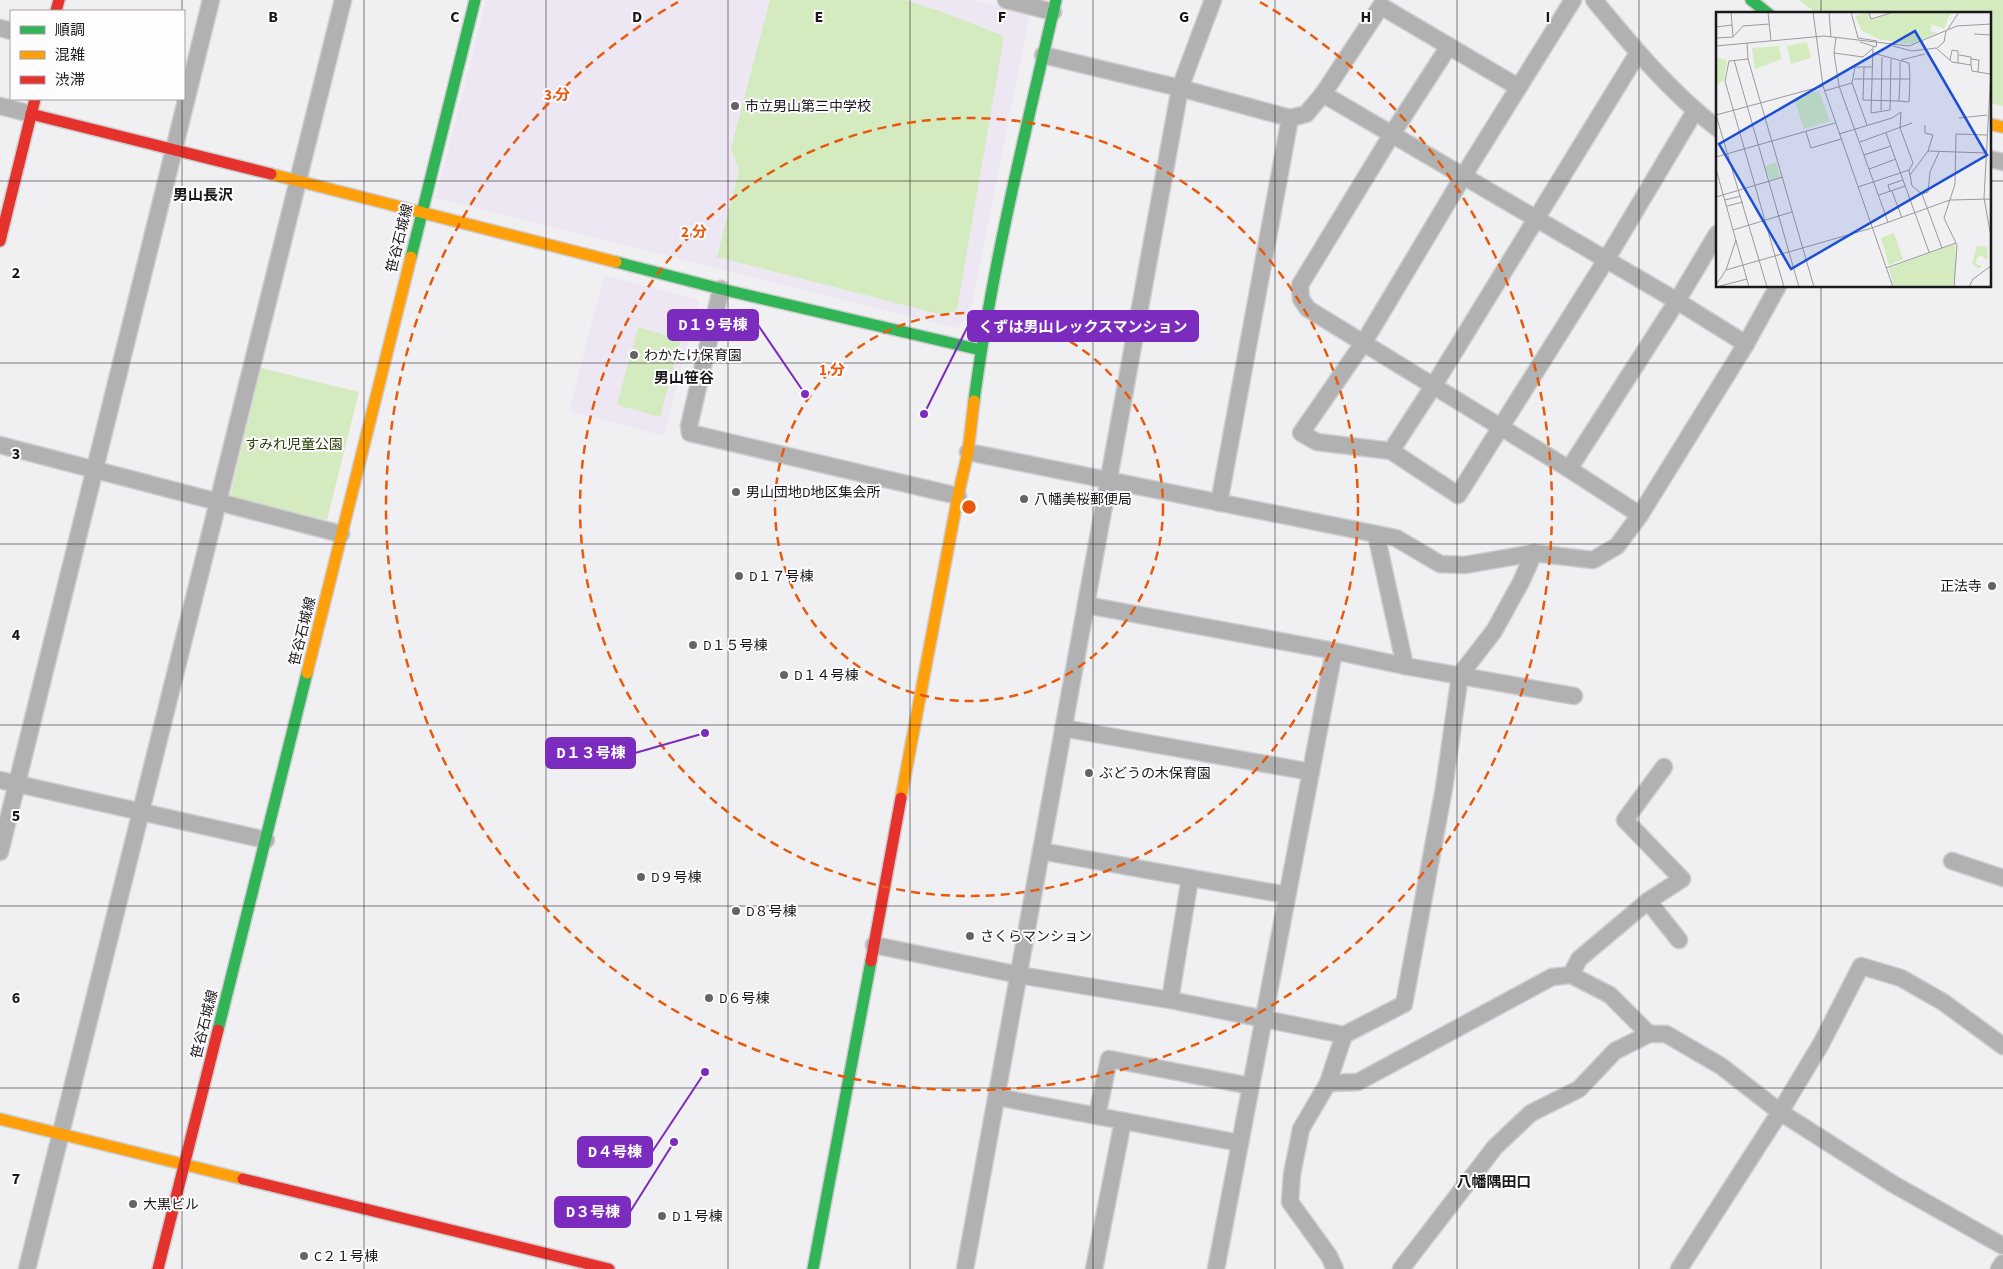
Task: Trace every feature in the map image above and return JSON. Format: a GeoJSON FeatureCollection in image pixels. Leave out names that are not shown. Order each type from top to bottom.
{"type":"FeatureCollection","features":[{"type":"Feature","properties":{"kind":"street"},"geometry":{"type":"LineString","coordinates":[[0,852],[211,0]]}},
{"type":"Feature","properties":{"kind":"street"},"geometry":{"type":"LineString","coordinates":[[27,1269],[343,0]]}},
{"type":"Feature","properties":{"kind":"street","name":"笹谷石城線"},"geometry":{"type":"LineString","coordinates":[[158,1269],[475,0]]}},
{"type":"Feature","properties":{"kind":"street"},"geometry":{"type":"LineString","coordinates":[[813,1269],[958,496],[968,452],[981,350],[1014,179],[1054,6],[1006,0]]}},
{"type":"Feature","properties":{"kind":"street"},"geometry":{"type":"LineString","coordinates":[[966,1269],[1180,88],[1213,0]]}},
{"type":"Feature","properties":{"kind":"street"},"geometry":{"type":"LineString","coordinates":[[1573,0],[1464,175],[1364,342],[1300,433],[1318,442],[1391,451],[1458,495],[1606,260],[1695,111]]}},
{"type":"Feature","properties":{"kind":"street"},"geometry":{"type":"LineString","coordinates":[[1594,0],[1638,53],[1695,111],[1716,127]]}},
{"type":"Feature","properties":{"kind":"street"},"geometry":{"type":"LineString","coordinates":[[1751,0],[1766,12]]}},
{"type":"Feature","properties":{"kind":"street"},"geometry":{"type":"LineString","coordinates":[[1043,54],[1290,118],[1306,114],[1323,94],[1383,3],[1449,46],[1518,87]]}},
{"type":"Feature","properties":{"kind":"street"},"geometry":{"type":"LineString","coordinates":[[1449,46],[1392,134],[1300,286],[1300,299],[1308,309],[1502,426],[1640,515]]}},
{"type":"Feature","properties":{"kind":"street"},"geometry":{"type":"LineString","coordinates":[[1391,451],[1434,385],[1638,53]]}},
{"type":"Feature","properties":{"kind":"street"},"geometry":{"type":"LineString","coordinates":[[1323,94],[1464,175],[1746,344]]}},
{"type":"Feature","properties":{"kind":"street"},"geometry":{"type":"LineString","coordinates":[[0,106],[33,106],[174,149],[721,289],[981,350]]}},
{"type":"Feature","properties":{"kind":"street"},"geometry":{"type":"LineString","coordinates":[[0,241],[33,106]]}},
{"type":"Feature","properties":{"kind":"street"},"geometry":{"type":"LineString","coordinates":[[1219,503],[1290,118]]}},
{"type":"Feature","properties":{"kind":"street"},"geometry":{"type":"LineString","coordinates":[[1990,124],[2003,127]]}},
{"type":"Feature","properties":{"kind":"street"},"geometry":{"type":"LineString","coordinates":[[1990,159],[2003,162]]}},
{"type":"Feature","properties":{"kind":"street"},"geometry":{"type":"LineString","coordinates":[[1569,469],[1677,301],[1716,236]]}},
{"type":"Feature","properties":{"kind":"street"},"geometry":{"type":"LineString","coordinates":[[968,452],[1396,538],[1440,564],[1465,566],[1534,553],[1593,560],[1617,546],[1640,515],[1746,344],[1777,288]]}},
{"type":"Feature","properties":{"kind":"street"},"geometry":{"type":"LineString","coordinates":[[721,289],[689,426],[690,433],[958,496]]}},
{"type":"Feature","properties":{"kind":"street"},"geometry":{"type":"LineString","coordinates":[[0,444],[341,534]]}},
{"type":"Feature","properties":{"kind":"street"},"geometry":{"type":"LineString","coordinates":[[1376,534],[1405,666]]}},
{"type":"Feature","properties":{"kind":"street"},"geometry":{"type":"LineString","coordinates":[[874,945],[1019,975],[1170,1000],[1344,1035],[1404,1004],[1444,788],[1460,675],[1494,631],[1521,582],[1534,553]]}},
{"type":"Feature","properties":{"kind":"street"},"geometry":{"type":"LineString","coordinates":[[1086,605],[1574,696]]}},
{"type":"Feature","properties":{"kind":"street"},"geometry":{"type":"LineString","coordinates":[[1216,1269],[1334,651]]}},
{"type":"Feature","properties":{"kind":"street"},"geometry":{"type":"LineString","coordinates":[[1064,728],[1311,772]]}},
{"type":"Feature","properties":{"kind":"street"},"geometry":{"type":"LineString","coordinates":[[1570,975],[1579,959],[1648,901],[1682,879],[1625,820],[1664,767]]}},
{"type":"Feature","properties":{"kind":"street"},"geometry":{"type":"LineString","coordinates":[[0,780],[266,840]]}},
{"type":"Feature","properties":{"kind":"street"},"geometry":{"type":"LineString","coordinates":[[1041,851],[1287,895]]}},
{"type":"Feature","properties":{"kind":"street"},"geometry":{"type":"LineString","coordinates":[[1952,861],[2003,878]]}},
{"type":"Feature","properties":{"kind":"street"},"geometry":{"type":"LineString","coordinates":[[1170,1000],[1190,878]]}},
{"type":"Feature","properties":{"kind":"street"},"geometry":{"type":"LineString","coordinates":[[1648,901],[1679,940]]}},
{"type":"Feature","properties":{"kind":"street"},"geometry":{"type":"LineString","coordinates":[[1679,1269],[1780,1112],[1821,1044],[1861,966],[1901,978],[1943,1002],[2003,1046]]}},
{"type":"Feature","properties":{"kind":"street"},"geometry":{"type":"LineString","coordinates":[[1328,1083],[1358,1082],[1552,977],[1570,975],[1610,995],[1649,1034]]}},
{"type":"Feature","properties":{"kind":"street"},"geometry":{"type":"LineString","coordinates":[[1402,1269],[1495,1147],[1531,1113],[1579,1089],[1615,1051],[1649,1034],[1666,1034],[1714,1062],[1780,1112],[1893,1184],[2003,1246]]}},
{"type":"Feature","properties":{"kind":"street"},"geometry":{"type":"LineString","coordinates":[[1335,1269],[1329,1256],[1290,1202],[1292,1174],[1301,1129],[1328,1083],[1344,1035]]}},
{"type":"Feature","properties":{"kind":"street"},"geometry":{"type":"LineString","coordinates":[[1097,1116],[1109,1059],[1251,1086]]}},
{"type":"Feature","properties":{"kind":"street"},"geometry":{"type":"LineString","coordinates":[[997,1097],[1240,1143]]}},
{"type":"Feature","properties":{"kind":"street"},"geometry":{"type":"LineString","coordinates":[[0,1119],[609,1269]]}},
{"type":"Feature","properties":{"kind":"street"},"geometry":{"type":"LineString","coordinates":[[1094,1269],[1123,1121]]}},
{"type":"Feature","properties":{"kind":"street"},"geometry":{"type":"LineString","coordinates":[[1999,1269],[2003,1262]]}},
{"type":"Feature","properties":{"kind":"shaded area","name":"市立男山第三中学校"},"geometry":{"type":"Polygon","coordinates":[[[486,0],[972,0],[1030,14],[969,318],[956,328],[436,198],[486,0]]]}},
{"type":"Feature","properties":{"kind":"shaded area","name":"わかたけ保育園"},"geometry":{"type":"Polygon","coordinates":[[[604,275],[699,300],[664,436],[569,411],[604,275]]]}},
{"type":"Feature","properties":{"kind":"green space"},"geometry":{"type":"Polygon","coordinates":[[[770,0],[905,0],[937,10],[1004,36],[957,310],[943,315],[717,257],[739,170],[731,148],[770,0]]]}},
{"type":"Feature","properties":{"kind":"green space"},"geometry":{"type":"Polygon","coordinates":[[[1799,0],[2003,0],[2003,106],[1990,103],[1990,12],[1814,12],[1799,0]]]}},
{"type":"Feature","properties":{"kind":"green space"},"geometry":{"type":"Polygon","coordinates":[[[638,327],[681,340],[660,417],[617,405],[638,327]]]}},
{"type":"Feature","properties":{"kind":"green space","name":"すみれ児童公園"},"geometry":{"type":"Polygon","coordinates":[[[261,368],[359,392],[327,520],[230,496],[261,368]]]}},
{"type":"Feature","properties":{"kind":"traffic: fast"},"geometry":{"type":"LineString","coordinates":[[411,257],[475,0]]}},
{"type":"Feature","properties":{"kind":"traffic: fast"},"geometry":{"type":"LineString","coordinates":[[974,401],[981,350],[1000,250],[1056,0]]}},
{"type":"Feature","properties":{"kind":"traffic: fast"},"geometry":{"type":"LineString","coordinates":[[1751,0],[1766,12]]}},
{"type":"Feature","properties":{"kind":"traffic: fast"},"geometry":{"type":"LineString","coordinates":[[616,262],[721,289],[981,350]]}},
{"type":"Feature","properties":{"kind":"traffic: fast"},"geometry":{"type":"LineString","coordinates":[[218,1030],[307,673]]}},
{"type":"Feature","properties":{"kind":"traffic: fast"},"geometry":{"type":"LineString","coordinates":[[813,1269],[871,961]]}},
{"type":"Feature","properties":{"kind":"traffic: slow"},"geometry":{"type":"LineString","coordinates":[[1990,124],[2003,127]]}},
{"type":"Feature","properties":{"kind":"traffic: slow"},"geometry":{"type":"LineString","coordinates":[[271,174],[616,262]]}},
{"type":"Feature","properties":{"kind":"traffic: slow"},"geometry":{"type":"LineString","coordinates":[[307,673],[411,257]]}},
{"type":"Feature","properties":{"kind":"traffic: slow"},"geometry":{"type":"LineString","coordinates":[[901,798],[968,452],[974,401]]}},
{"type":"Feature","properties":{"kind":"traffic: slow"},"geometry":{"type":"LineString","coordinates":[[0,1119],[243,1179]]}},
{"type":"Feature","properties":{"kind":"traffic: jam"},"geometry":{"type":"LineString","coordinates":[[56,10],[59,0]]}},
{"type":"Feature","properties":{"kind":"traffic: jam"},"geometry":{"type":"LineString","coordinates":[[0,241],[35,100]]}},
{"type":"Feature","properties":{"kind":"traffic: jam"},"geometry":{"type":"LineString","coordinates":[[31,114],[271,174]]}},
{"type":"Feature","properties":{"kind":"traffic: jam"},"geometry":{"type":"LineString","coordinates":[[871,961],[901,798]]}},
{"type":"Feature","properties":{"kind":"traffic: jam"},"geometry":{"type":"LineString","coordinates":[[158,1269],[218,1030]]}},
{"type":"Feature","properties":{"kind":"traffic: jam"},"geometry":{"type":"LineString","coordinates":[[243,1179],[609,1269]]}},
{"type":"Feature","properties":{"kind":"place","name":"市立男山第三中学校"},"geometry":{"type":"Point","coordinates":[735,106]}},
{"type":"Feature","properties":{"kind":"place","name":"わかたけ保育園"},"geometry":{"type":"Point","coordinates":[634,355]}},
{"type":"Feature","properties":{"kind":"place","name":"D１９号棟"},"geometry":{"type":"Point","coordinates":[805,394]}},
{"type":"Feature","properties":{"kind":"place","name":"くずは男山レックスマンション"},"geometry":{"type":"Point","coordinates":[924,414]}},
{"type":"Feature","properties":{"kind":"place","name":"男山団地D地区集会所"},"geometry":{"type":"Point","coordinates":[736,492]}},
{"type":"Feature","properties":{"kind":"place","name":"八幡美桜郵便局"},"geometry":{"type":"Point","coordinates":[1024,499]}},
{"type":"Feature","properties":{"kind":"place","name":"D１７号棟"},"geometry":{"type":"Point","coordinates":[739,576]}},
{"type":"Feature","properties":{"kind":"place","name":"正法寺"},"geometry":{"type":"Point","coordinates":[1992,586]}},
{"type":"Feature","properties":{"kind":"place","name":"D１５号棟"},"geometry":{"type":"Point","coordinates":[693,645]}},
{"type":"Feature","properties":{"kind":"place","name":"D１４号棟"},"geometry":{"type":"Point","coordinates":[784,675]}},
{"type":"Feature","properties":{"kind":"place","name":"D１３号棟"},"geometry":{"type":"Point","coordinates":[705,733]}},
{"type":"Feature","properties":{"kind":"place","name":"ぶどうの木保育園"},"geometry":{"type":"Point","coordinates":[1089,773]}},
{"type":"Feature","properties":{"kind":"place","name":"D９号棟"},"geometry":{"type":"Point","coordinates":[641,877]}},
{"type":"Feature","properties":{"kind":"place","name":"D８号棟"},"geometry":{"type":"Point","coordinates":[736,911]}},
{"type":"Feature","properties":{"kind":"place","name":"さくらマンション"},"geometry":{"type":"Point","coordinates":[970,936]}},
{"type":"Feature","properties":{"kind":"place","name":"D６号棟"},"geometry":{"type":"Point","coordinates":[709,998]}},
{"type":"Feature","properties":{"kind":"place","name":"D４号棟"},"geometry":{"type":"Point","coordinates":[705,1072]}},
{"type":"Feature","properties":{"kind":"place","name":"D３号棟"},"geometry":{"type":"Point","coordinates":[674,1142]}},
{"type":"Feature","properties":{"kind":"place","name":"大黒ビル"},"geometry":{"type":"Point","coordinates":[133,1204]}},
{"type":"Feature","properties":{"kind":"place","name":"D１号棟"},"geometry":{"type":"Point","coordinates":[662,1216]}},
{"type":"Feature","properties":{"kind":"place","name":"C２１号棟"},"geometry":{"type":"Point","coordinates":[304,1256]}},
{"type":"Feature","properties":{"kind":"district","name":"男山長沢"},"geometry":{"type":"Point","coordinates":[203,195]}},
{"type":"Feature","properties":{"kind":"district","name":"男山笹谷"},"geometry":{"type":"Point","coordinates":[684,378]}},
{"type":"Feature","properties":{"kind":"district","name":"八幡隅田口"},"geometry":{"type":"Point","coordinates":[1494,1182]}}]}
